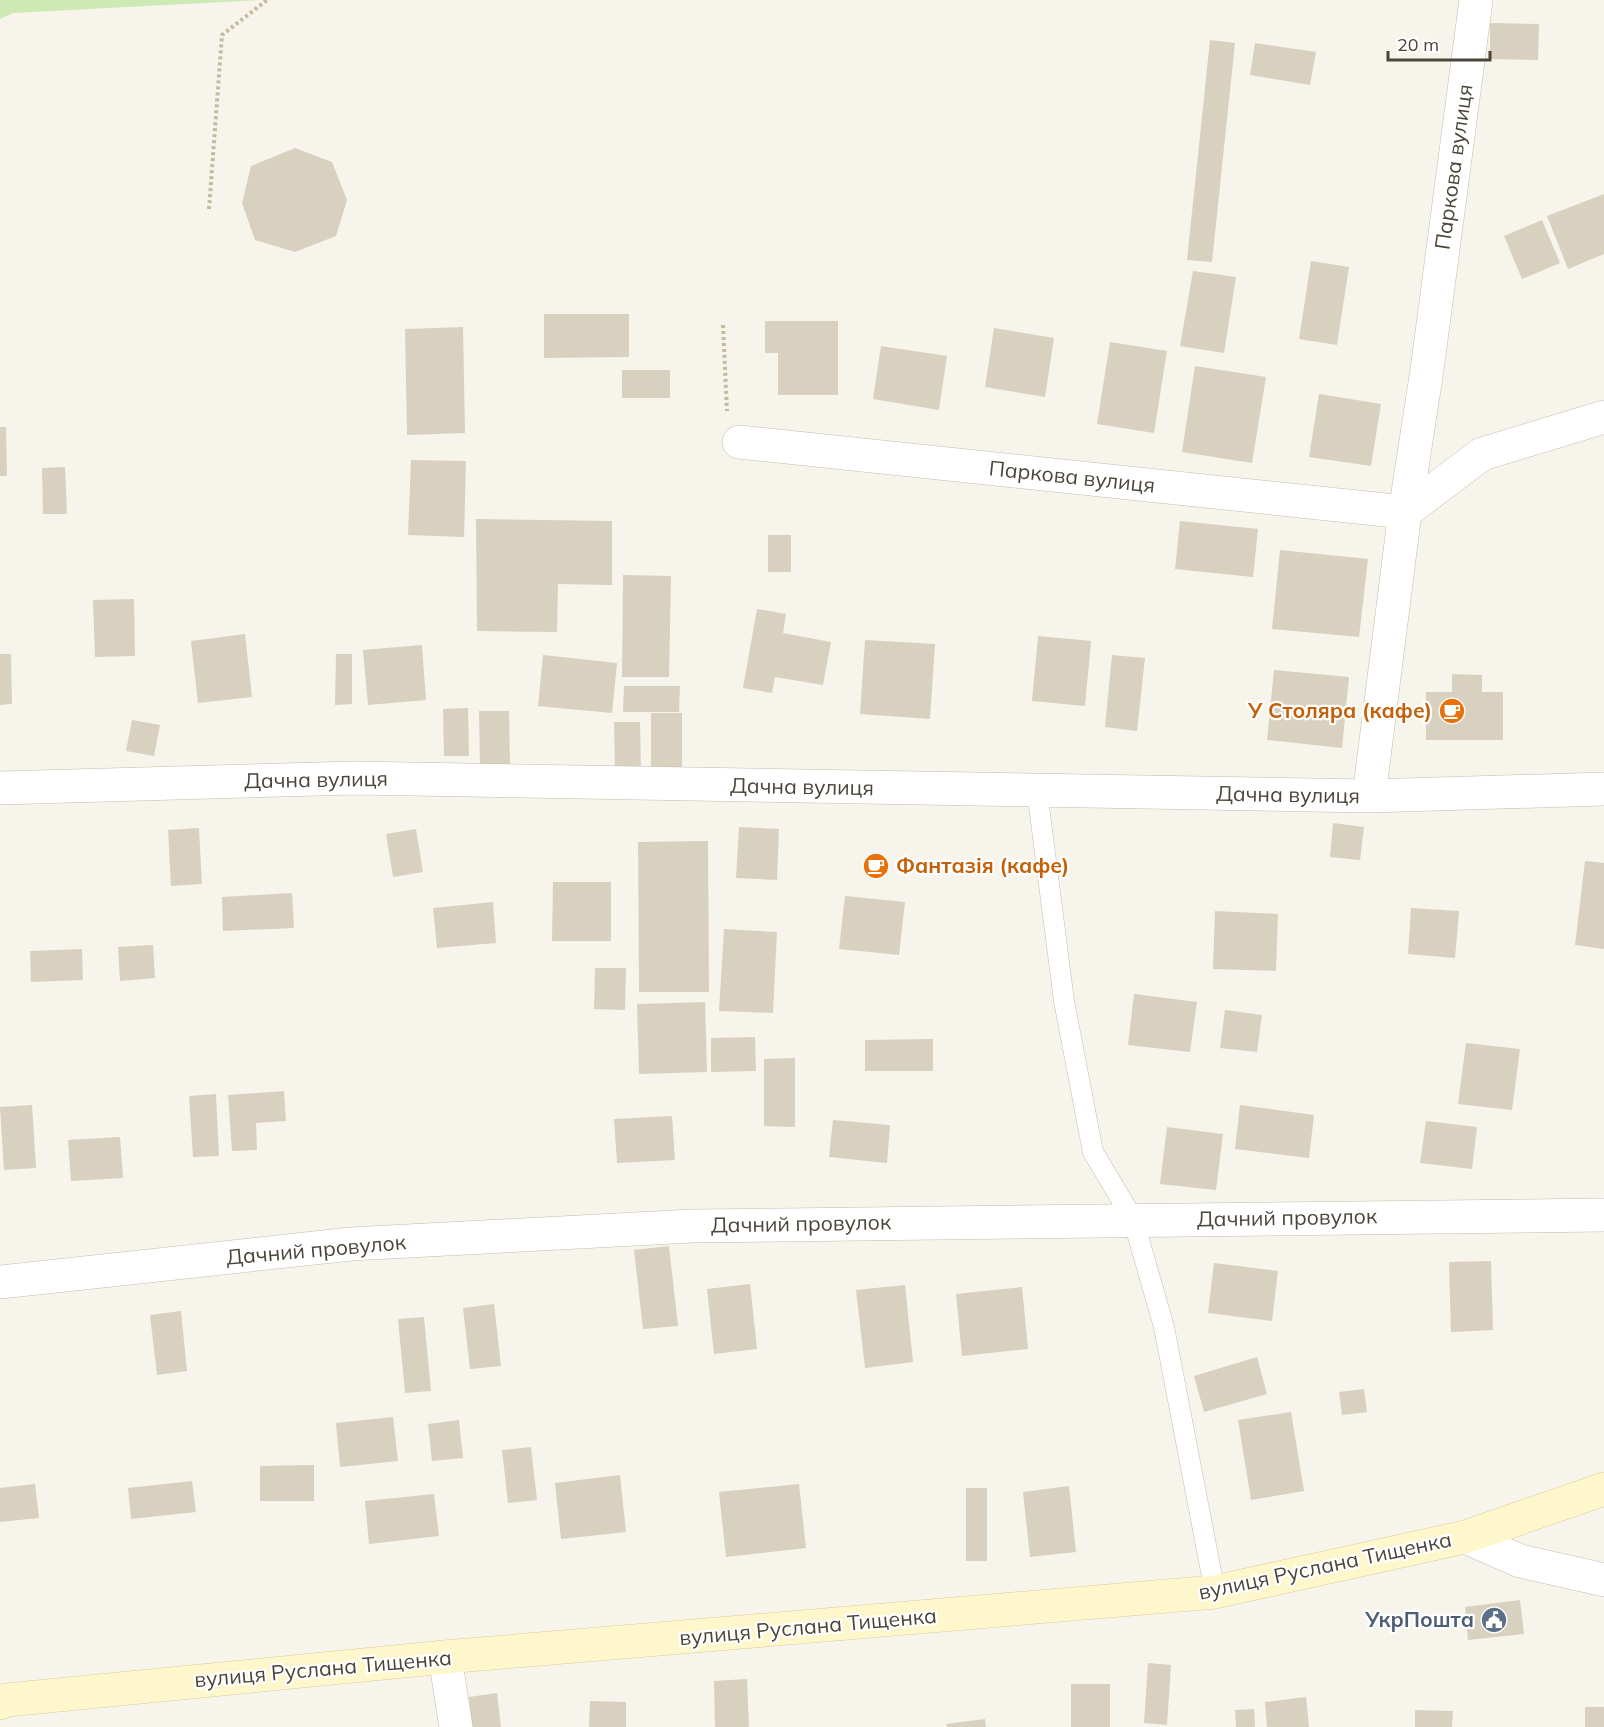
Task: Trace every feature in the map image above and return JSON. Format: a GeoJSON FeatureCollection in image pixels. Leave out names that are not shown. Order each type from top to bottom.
{"type":"FeatureCollection","features":[{"type":"Feature","properties":{"kind":"street","name":"Паркова вулиця"},"geometry":{"type":"LineString","coordinates":[[1369,796],[1405,512],[1429,358],[1476,0]]}},
{"type":"Feature","properties":{"kind":"street"},"geometry":{"type":"LineString","coordinates":[[1405,512],[1482,454],[1604,417]]}},
{"type":"Feature","properties":{"kind":"street","name":"Паркова вулиця"},"geometry":{"type":"LineString","coordinates":[[739,442],[1405,512]]}},
{"type":"Feature","properties":{"kind":"street","name":"Дачна вулиця"},"geometry":{"type":"LineString","coordinates":[[0,788],[354,778],[1369,796],[1604,789]]}},
{"type":"Feature","properties":{"kind":"street","name":"Дачний провулок"},"geometry":{"type":"LineString","coordinates":[[0,1282],[351,1244],[692,1226],[1604,1215]]}},
{"type":"Feature","properties":{"kind":"street","name":"вулиця Руслана Тищенка"},"geometry":{"type":"LineString","coordinates":[[2,1700],[445,1658],[1215,1592],[1465,1537],[1604,1489]]}},
{"type":"Feature","properties":{"kind":"street"},"geometry":{"type":"LineString","coordinates":[[1465,1537],[1520,1561],[1604,1580]]}},
{"type":"Feature","properties":{"kind":"street"},"geometry":{"type":"LineString","coordinates":[[445,1658],[456,1727]]}},
{"type":"Feature","properties":{"kind":"lane"},"geometry":{"type":"LineString","coordinates":[[1037,791],[1064,1001],[1093,1152],[1133,1219],[1164,1327],[1215,1592]]}},
{"type":"Feature","properties":{"kind":"path"},"geometry":{"type":"LineString","coordinates":[[209,209],[222,35],[267,0]]}},
{"type":"Feature","properties":{"kind":"path"},"geometry":{"type":"LineString","coordinates":[[723,325],[727,433],[739,442]]}},
{"type":"Feature","properties":{"kind":"green space"},"geometry":{"type":"Polygon","coordinates":[[[0,0],[259,0],[13,13],[0,19],[0,0]]]}},
{"type":"Feature","properties":{"kind":"building"},"geometry":{"type":"Polygon","coordinates":[[[1490,23],[1539,24],[1538,60],[1490,59],[1490,23]]]}},
{"type":"Feature","properties":{"kind":"building"},"geometry":{"type":"Polygon","coordinates":[[[1210,40],[1235,43],[1212,262],[1187,260],[1210,40]]]}},
{"type":"Feature","properties":{"kind":"building"},"geometry":{"type":"Polygon","coordinates":[[[1255,43],[1316,52],[1310,85],[1250,75],[1255,43]]]}},
{"type":"Feature","properties":{"kind":"building"},"geometry":{"type":"Polygon","coordinates":[[[295,148],[332,162],[347,200],[336,236],[295,252],[255,240],[242,203],[251,166],[295,148]]]}},
{"type":"Feature","properties":{"kind":"building"},"geometry":{"type":"Polygon","coordinates":[[[1604,194],[1604,254],[1568,269],[1547,216],[1604,194]]]}},
{"type":"Feature","properties":{"kind":"building"},"geometry":{"type":"Polygon","coordinates":[[[1542,220],[1560,263],[1522,279],[1504,236],[1542,220]]]}},
{"type":"Feature","properties":{"kind":"building"},"geometry":{"type":"Polygon","coordinates":[[[1311,261],[1349,267],[1337,345],[1299,339],[1311,261]]]}},
{"type":"Feature","properties":{"kind":"building"},"geometry":{"type":"Polygon","coordinates":[[[1193,271],[1236,277],[1224,353],[1180,346],[1193,271]]]}},
{"type":"Feature","properties":{"kind":"building"},"geometry":{"type":"Polygon","coordinates":[[[544,314],[629,314],[629,357],[544,358],[544,314]]]}},
{"type":"Feature","properties":{"kind":"building"},"geometry":{"type":"Polygon","coordinates":[[[765,321],[838,321],[838,395],[778,395],[778,353],[765,353],[765,321]]]}},
{"type":"Feature","properties":{"kind":"building"},"geometry":{"type":"Polygon","coordinates":[[[463,327],[465,433],[407,435],[405,329],[463,327]]]}},
{"type":"Feature","properties":{"kind":"building"},"geometry":{"type":"Polygon","coordinates":[[[994,328],[1054,338],[1045,397],[985,387],[994,328]]]}},
{"type":"Feature","properties":{"kind":"building"},"geometry":{"type":"Polygon","coordinates":[[[1110,342],[1167,351],[1154,433],[1097,424],[1110,342]]]}},
{"type":"Feature","properties":{"kind":"building"},"geometry":{"type":"Polygon","coordinates":[[[881,346],[947,356],[939,410],[873,399],[881,346]]]}},
{"type":"Feature","properties":{"kind":"building"},"geometry":{"type":"Polygon","coordinates":[[[1195,366],[1266,377],[1252,463],[1182,452],[1195,366]]]}},
{"type":"Feature","properties":{"kind":"building"},"geometry":{"type":"Polygon","coordinates":[[[622,370],[670,370],[670,398],[622,398],[622,370]]]}},
{"type":"Feature","properties":{"kind":"building"},"geometry":{"type":"Polygon","coordinates":[[[1319,394],[1381,404],[1371,466],[1309,457],[1319,394]]]}},
{"type":"Feature","properties":{"kind":"building"},"geometry":{"type":"Polygon","coordinates":[[[0,427],[6,427],[7,476],[0,476],[0,427]]]}},
{"type":"Feature","properties":{"kind":"building"},"geometry":{"type":"Polygon","coordinates":[[[411,460],[466,461],[464,537],[408,535],[411,460]]]}},
{"type":"Feature","properties":{"kind":"building"},"geometry":{"type":"Polygon","coordinates":[[[65,467],[67,514],[43,514],[42,468],[65,467]]]}},
{"type":"Feature","properties":{"kind":"building"},"geometry":{"type":"Polygon","coordinates":[[[476,519],[612,521],[612,585],[558,584],[557,632],[477,631],[476,519]]]}},
{"type":"Feature","properties":{"kind":"building"},"geometry":{"type":"Polygon","coordinates":[[[1180,521],[1258,529],[1253,577],[1175,569],[1180,521]]]}},
{"type":"Feature","properties":{"kind":"building"},"geometry":{"type":"Polygon","coordinates":[[[768,535],[791,535],[791,572],[768,572],[768,535]]]}},
{"type":"Feature","properties":{"kind":"building"},"geometry":{"type":"Polygon","coordinates":[[[1280,550],[1368,559],[1359,637],[1272,629],[1280,550]]]}},
{"type":"Feature","properties":{"kind":"building"},"geometry":{"type":"Polygon","coordinates":[[[623,575],[671,576],[669,677],[622,677],[623,575]]]}},
{"type":"Feature","properties":{"kind":"building"},"geometry":{"type":"Polygon","coordinates":[[[134,599],[135,656],[95,657],[93,600],[134,599]]]}},
{"type":"Feature","properties":{"kind":"building"},"geometry":{"type":"Polygon","coordinates":[[[757,609],[786,614],[783,633],[831,642],[823,685],[775,677],[772,693],[743,688],[757,609]]]}},
{"type":"Feature","properties":{"kind":"building"},"geometry":{"type":"Polygon","coordinates":[[[245,634],[252,697],[198,703],[191,641],[245,634]]]}},
{"type":"Feature","properties":{"kind":"building"},"geometry":{"type":"Polygon","coordinates":[[[1038,636],[1091,641],[1085,706],[1032,701],[1038,636]]]}},
{"type":"Feature","properties":{"kind":"building"},"geometry":{"type":"Polygon","coordinates":[[[865,640],[935,644],[930,719],[860,714],[865,640]]]}},
{"type":"Feature","properties":{"kind":"building"},"geometry":{"type":"Polygon","coordinates":[[[422,645],[426,700],[368,705],[363,650],[422,645]]]}},
{"type":"Feature","properties":{"kind":"building"},"geometry":{"type":"Polygon","coordinates":[[[0,654],[11,654],[12,704],[0,705],[0,654]]]}},
{"type":"Feature","properties":{"kind":"building"},"geometry":{"type":"Polygon","coordinates":[[[336,654],[352,654],[352,704],[335,705],[336,654]]]}},
{"type":"Feature","properties":{"kind":"building"},"geometry":{"type":"Polygon","coordinates":[[[543,655],[617,663],[612,713],[538,706],[543,655]]]}},
{"type":"Feature","properties":{"kind":"building"},"geometry":{"type":"Polygon","coordinates":[[[1112,655],[1145,658],[1137,731],[1105,727],[1112,655]]]}},
{"type":"Feature","properties":{"kind":"building"},"geometry":{"type":"Polygon","coordinates":[[[1274,670],[1349,677],[1342,748],[1267,740],[1274,670]]]}},
{"type":"Feature","properties":{"kind":"building"},"geometry":{"type":"Polygon","coordinates":[[[1452,674],[1482,675],[1482,692],[1503,692],[1503,740],[1426,740],[1426,692],[1452,692],[1452,674]]]}},
{"type":"Feature","properties":{"kind":"building"},"geometry":{"type":"Polygon","coordinates":[[[624,686],[680,686],[679,712],[623,712],[624,686]]]}},
{"type":"Feature","properties":{"kind":"building"},"geometry":{"type":"Polygon","coordinates":[[[468,708],[469,756],[444,756],[443,709],[468,708]]]}},
{"type":"Feature","properties":{"kind":"building"},"geometry":{"type":"Polygon","coordinates":[[[479,711],[509,711],[510,765],[480,765],[479,711]]]}},
{"type":"Feature","properties":{"kind":"building"},"geometry":{"type":"Polygon","coordinates":[[[651,713],[682,713],[682,771],[651,771],[651,713]]]}},
{"type":"Feature","properties":{"kind":"building"},"geometry":{"type":"Polygon","coordinates":[[[132,720],[160,725],[154,756],[126,751],[132,720]]]}},
{"type":"Feature","properties":{"kind":"building"},"geometry":{"type":"Polygon","coordinates":[[[614,722],[640,722],[641,772],[615,772],[614,722]]]}},
{"type":"Feature","properties":{"kind":"building"},"geometry":{"type":"Polygon","coordinates":[[[1333,823],[1364,827],[1360,860],[1330,857],[1333,823]]]}},
{"type":"Feature","properties":{"kind":"building"},"geometry":{"type":"Polygon","coordinates":[[[739,827],[779,829],[777,880],[736,878],[739,827]]]}},
{"type":"Feature","properties":{"kind":"building"},"geometry":{"type":"Polygon","coordinates":[[[199,828],[202,884],[171,886],[168,830],[199,828]]]}},
{"type":"Feature","properties":{"kind":"building"},"geometry":{"type":"Polygon","coordinates":[[[416,829],[423,872],[393,877],[386,834],[416,829]]]}},
{"type":"Feature","properties":{"kind":"building"},"geometry":{"type":"Polygon","coordinates":[[[708,841],[709,992],[639,992],[638,842],[708,841]]]}},
{"type":"Feature","properties":{"kind":"building"},"geometry":{"type":"Polygon","coordinates":[[[1585,861],[1604,863],[1604,949],[1575,945],[1585,861]]]}},
{"type":"Feature","properties":{"kind":"building"},"geometry":{"type":"Polygon","coordinates":[[[553,882],[611,882],[611,941],[552,941],[553,882]]]}},
{"type":"Feature","properties":{"kind":"building"},"geometry":{"type":"Polygon","coordinates":[[[292,893],[294,928],[223,931],[222,897],[292,893]]]}},
{"type":"Feature","properties":{"kind":"building"},"geometry":{"type":"Polygon","coordinates":[[[845,896],[905,902],[899,955],[839,949],[845,896]]]}},
{"type":"Feature","properties":{"kind":"building"},"geometry":{"type":"Polygon","coordinates":[[[493,902],[496,943],[437,948],[433,908],[493,902]]]}},
{"type":"Feature","properties":{"kind":"building"},"geometry":{"type":"Polygon","coordinates":[[[1411,908],[1459,911],[1455,958],[1408,954],[1411,908]]]}},
{"type":"Feature","properties":{"kind":"building"},"geometry":{"type":"Polygon","coordinates":[[[1215,911],[1278,914],[1276,971],[1213,969],[1215,911]]]}},
{"type":"Feature","properties":{"kind":"building"},"geometry":{"type":"Polygon","coordinates":[[[724,929],[777,932],[773,1013],[719,1011],[724,929]]]}},
{"type":"Feature","properties":{"kind":"building"},"geometry":{"type":"Polygon","coordinates":[[[153,945],[155,978],[120,981],[118,947],[153,945]]]}},
{"type":"Feature","properties":{"kind":"building"},"geometry":{"type":"Polygon","coordinates":[[[82,949],[83,980],[31,982],[30,951],[82,949]]]}},
{"type":"Feature","properties":{"kind":"building"},"geometry":{"type":"Polygon","coordinates":[[[595,968],[626,968],[625,1010],[594,1009],[595,968]]]}},
{"type":"Feature","properties":{"kind":"building"},"geometry":{"type":"Polygon","coordinates":[[[1134,994],[1197,1002],[1190,1052],[1128,1045],[1134,994]]]}},
{"type":"Feature","properties":{"kind":"building"},"geometry":{"type":"Polygon","coordinates":[[[705,1002],[707,1072],[639,1074],[637,1004],[705,1002]]]}},
{"type":"Feature","properties":{"kind":"building"},"geometry":{"type":"Polygon","coordinates":[[[1225,1010],[1262,1015],[1257,1052],[1220,1048],[1225,1010]]]}},
{"type":"Feature","properties":{"kind":"building"},"geometry":{"type":"Polygon","coordinates":[[[755,1037],[756,1071],[711,1072],[711,1038],[755,1037]]]}},
{"type":"Feature","properties":{"kind":"building"},"geometry":{"type":"Polygon","coordinates":[[[933,1039],[933,1071],[865,1071],[865,1040],[933,1039]]]}},
{"type":"Feature","properties":{"kind":"building"},"geometry":{"type":"Polygon","coordinates":[[[1466,1043],[1520,1049],[1512,1110],[1458,1104],[1466,1043]]]}},
{"type":"Feature","properties":{"kind":"building"},"geometry":{"type":"Polygon","coordinates":[[[795,1058],[795,1127],[764,1126],[764,1059],[795,1058]]]}},
{"type":"Feature","properties":{"kind":"building"},"geometry":{"type":"Polygon","coordinates":[[[284,1091],[286,1121],[256,1123],[257,1150],[232,1151],[228,1095],[284,1091]]]}},
{"type":"Feature","properties":{"kind":"building"},"geometry":{"type":"Polygon","coordinates":[[[216,1094],[219,1156],[193,1157],[189,1096],[216,1094]]]}},
{"type":"Feature","properties":{"kind":"building"},"geometry":{"type":"Polygon","coordinates":[[[32,1105],[36,1168],[4,1170],[0,1107],[32,1105]]]}},
{"type":"Feature","properties":{"kind":"building"},"geometry":{"type":"Polygon","coordinates":[[[1240,1105],[1314,1115],[1309,1158],[1235,1149],[1240,1105]]]}},
{"type":"Feature","properties":{"kind":"building"},"geometry":{"type":"Polygon","coordinates":[[[672,1116],[675,1160],[617,1163],[614,1119],[672,1116]]]}},
{"type":"Feature","properties":{"kind":"building"},"geometry":{"type":"Polygon","coordinates":[[[833,1120],[890,1125],[887,1163],[829,1157],[833,1120]]]}},
{"type":"Feature","properties":{"kind":"building"},"geometry":{"type":"Polygon","coordinates":[[[1426,1121],[1477,1127],[1472,1169],[1420,1163],[1426,1121]]]}},
{"type":"Feature","properties":{"kind":"building"},"geometry":{"type":"Polygon","coordinates":[[[1167,1127],[1223,1134],[1216,1190],[1160,1184],[1167,1127]]]}},
{"type":"Feature","properties":{"kind":"building"},"geometry":{"type":"Polygon","coordinates":[[[120,1137],[123,1178],[71,1181],[68,1140],[120,1137]]]}},
{"type":"Feature","properties":{"kind":"building"},"geometry":{"type":"Polygon","coordinates":[[[669,1246],[678,1326],[643,1329],[634,1250],[669,1246]]]}},
{"type":"Feature","properties":{"kind":"building"},"geometry":{"type":"Polygon","coordinates":[[[1491,1261],[1493,1330],[1451,1332],[1449,1262],[1491,1261]]]}},
{"type":"Feature","properties":{"kind":"building"},"geometry":{"type":"Polygon","coordinates":[[[1214,1263],[1278,1271],[1272,1321],[1208,1313],[1214,1263]]]}},
{"type":"Feature","properties":{"kind":"building"},"geometry":{"type":"Polygon","coordinates":[[[750,1284],[757,1349],[714,1354],[707,1289],[750,1284]]]}},
{"type":"Feature","properties":{"kind":"building"},"geometry":{"type":"Polygon","coordinates":[[[905,1285],[913,1362],[865,1368],[856,1290],[905,1285]]]}},
{"type":"Feature","properties":{"kind":"building"},"geometry":{"type":"Polygon","coordinates":[[[1022,1287],[1028,1349],[962,1356],[956,1294],[1022,1287]]]}},
{"type":"Feature","properties":{"kind":"building"},"geometry":{"type":"Polygon","coordinates":[[[494,1304],[501,1366],[470,1369],[463,1308],[494,1304]]]}},
{"type":"Feature","properties":{"kind":"building"},"geometry":{"type":"Polygon","coordinates":[[[181,1311],[187,1371],[157,1375],[150,1315],[181,1311]]]}},
{"type":"Feature","properties":{"kind":"building"},"geometry":{"type":"Polygon","coordinates":[[[424,1317],[431,1391],[405,1393],[398,1319],[424,1317]]]}},
{"type":"Feature","properties":{"kind":"building"},"geometry":{"type":"Polygon","coordinates":[[[1257,1357],[1267,1394],[1204,1412],[1194,1376],[1257,1357]]]}},
{"type":"Feature","properties":{"kind":"building"},"geometry":{"type":"Polygon","coordinates":[[[1364,1389],[1367,1412],[1342,1415],[1339,1392],[1364,1389]]]}},
{"type":"Feature","properties":{"kind":"building"},"geometry":{"type":"Polygon","coordinates":[[[1291,1412],[1304,1491],[1251,1500],[1238,1420],[1291,1412]]]}},
{"type":"Feature","properties":{"kind":"building"},"geometry":{"type":"Polygon","coordinates":[[[393,1417],[398,1461],[340,1467],[336,1423],[393,1417]]]}},
{"type":"Feature","properties":{"kind":"building"},"geometry":{"type":"Polygon","coordinates":[[[459,1420],[463,1458],[432,1461],[428,1424],[459,1420]]]}},
{"type":"Feature","properties":{"kind":"building"},"geometry":{"type":"Polygon","coordinates":[[[531,1447],[537,1500],[508,1503],[502,1450],[531,1447]]]}},
{"type":"Feature","properties":{"kind":"building"},"geometry":{"type":"Polygon","coordinates":[[[314,1465],[314,1501],[260,1501],[260,1466],[314,1465]]]}},
{"type":"Feature","properties":{"kind":"building"},"geometry":{"type":"Polygon","coordinates":[[[620,1475],[626,1532],[561,1539],[555,1483],[620,1475]]]}},
{"type":"Feature","properties":{"kind":"building"},"geometry":{"type":"Polygon","coordinates":[[[192,1481],[196,1512],[131,1519],[128,1488],[192,1481]]]}},
{"type":"Feature","properties":{"kind":"building"},"geometry":{"type":"Polygon","coordinates":[[[35,1484],[39,1518],[0,1522],[0,1488],[35,1484]]]}},
{"type":"Feature","properties":{"kind":"building"},"geometry":{"type":"Polygon","coordinates":[[[799,1484],[806,1548],[726,1557],[719,1492],[799,1484]]]}},
{"type":"Feature","properties":{"kind":"building"},"geometry":{"type":"Polygon","coordinates":[[[1069,1486],[1076,1552],[1030,1557],[1023,1492],[1069,1486]]]}},
{"type":"Feature","properties":{"kind":"building"},"geometry":{"type":"Polygon","coordinates":[[[966,1488],[987,1488],[987,1561],[966,1561],[966,1488]]]}},
{"type":"Feature","properties":{"kind":"building"},"geometry":{"type":"Polygon","coordinates":[[[434,1494],[439,1536],[369,1544],[365,1501],[434,1494]]]}},
{"type":"Feature","properties":{"kind":"building","name":"УкрПошта"},"geometry":{"type":"Polygon","coordinates":[[[1520,1600],[1524,1634],[1468,1640],[1465,1607],[1520,1600]]]}},
{"type":"Feature","properties":{"kind":"building"},"geometry":{"type":"Polygon","coordinates":[[[1148,1663],[1171,1665],[1167,1725],[1144,1723],[1148,1663]]]}},
{"type":"Feature","properties":{"kind":"building"},"geometry":{"type":"Polygon","coordinates":[[[747,1679],[749,1727],[715,1727],[714,1681],[747,1679]]]}},
{"type":"Feature","properties":{"kind":"building"},"geometry":{"type":"Polygon","coordinates":[[[1071,1684],[1110,1684],[1110,1727],[1071,1727],[1071,1684]]]}},
{"type":"Feature","properties":{"kind":"building"},"geometry":{"type":"Polygon","coordinates":[[[497,1693],[501,1727],[472,1727],[469,1697],[497,1693]]]}},
{"type":"Feature","properties":{"kind":"building"},"geometry":{"type":"Polygon","coordinates":[[[1306,1697],[1309,1727],[1267,1727],[1265,1702],[1306,1697]]]}},
{"type":"Feature","properties":{"kind":"building"},"geometry":{"type":"Polygon","coordinates":[[[590,1701],[626,1702],[626,1727],[589,1727],[590,1701]]]}},
{"type":"Feature","properties":{"kind":"building"},"geometry":{"type":"Polygon","coordinates":[[[1585,1707],[1604,1707],[1604,1727],[1585,1727],[1585,1707]]]}},
{"type":"Feature","properties":{"kind":"building"},"geometry":{"type":"Polygon","coordinates":[[[1254,1709],[1255,1727],[1236,1727],[1235,1710],[1254,1709]]]}},
{"type":"Feature","properties":{"kind":"building"},"geometry":{"type":"Polygon","coordinates":[[[1415,1710],[1453,1711],[1452,1727],[1415,1727],[1415,1710]]]}},
{"type":"Feature","properties":{"kind":"building"},"geometry":{"type":"Polygon","coordinates":[[[985,1719],[986,1727],[947,1727],[946,1724],[985,1719]]]}},
{"type":"Feature","properties":{"kind":"place","name":"У Столяра (кафе)"},"geometry":{"type":"Point","coordinates":[1452,711]}},
{"type":"Feature","properties":{"kind":"place","name":"Фантазія (кафе)"},"geometry":{"type":"Point","coordinates":[876,866]}},
{"type":"Feature","properties":{"kind":"place","name":"УкрПошта"},"geometry":{"type":"Point","coordinates":[1494,1620]}}]}
